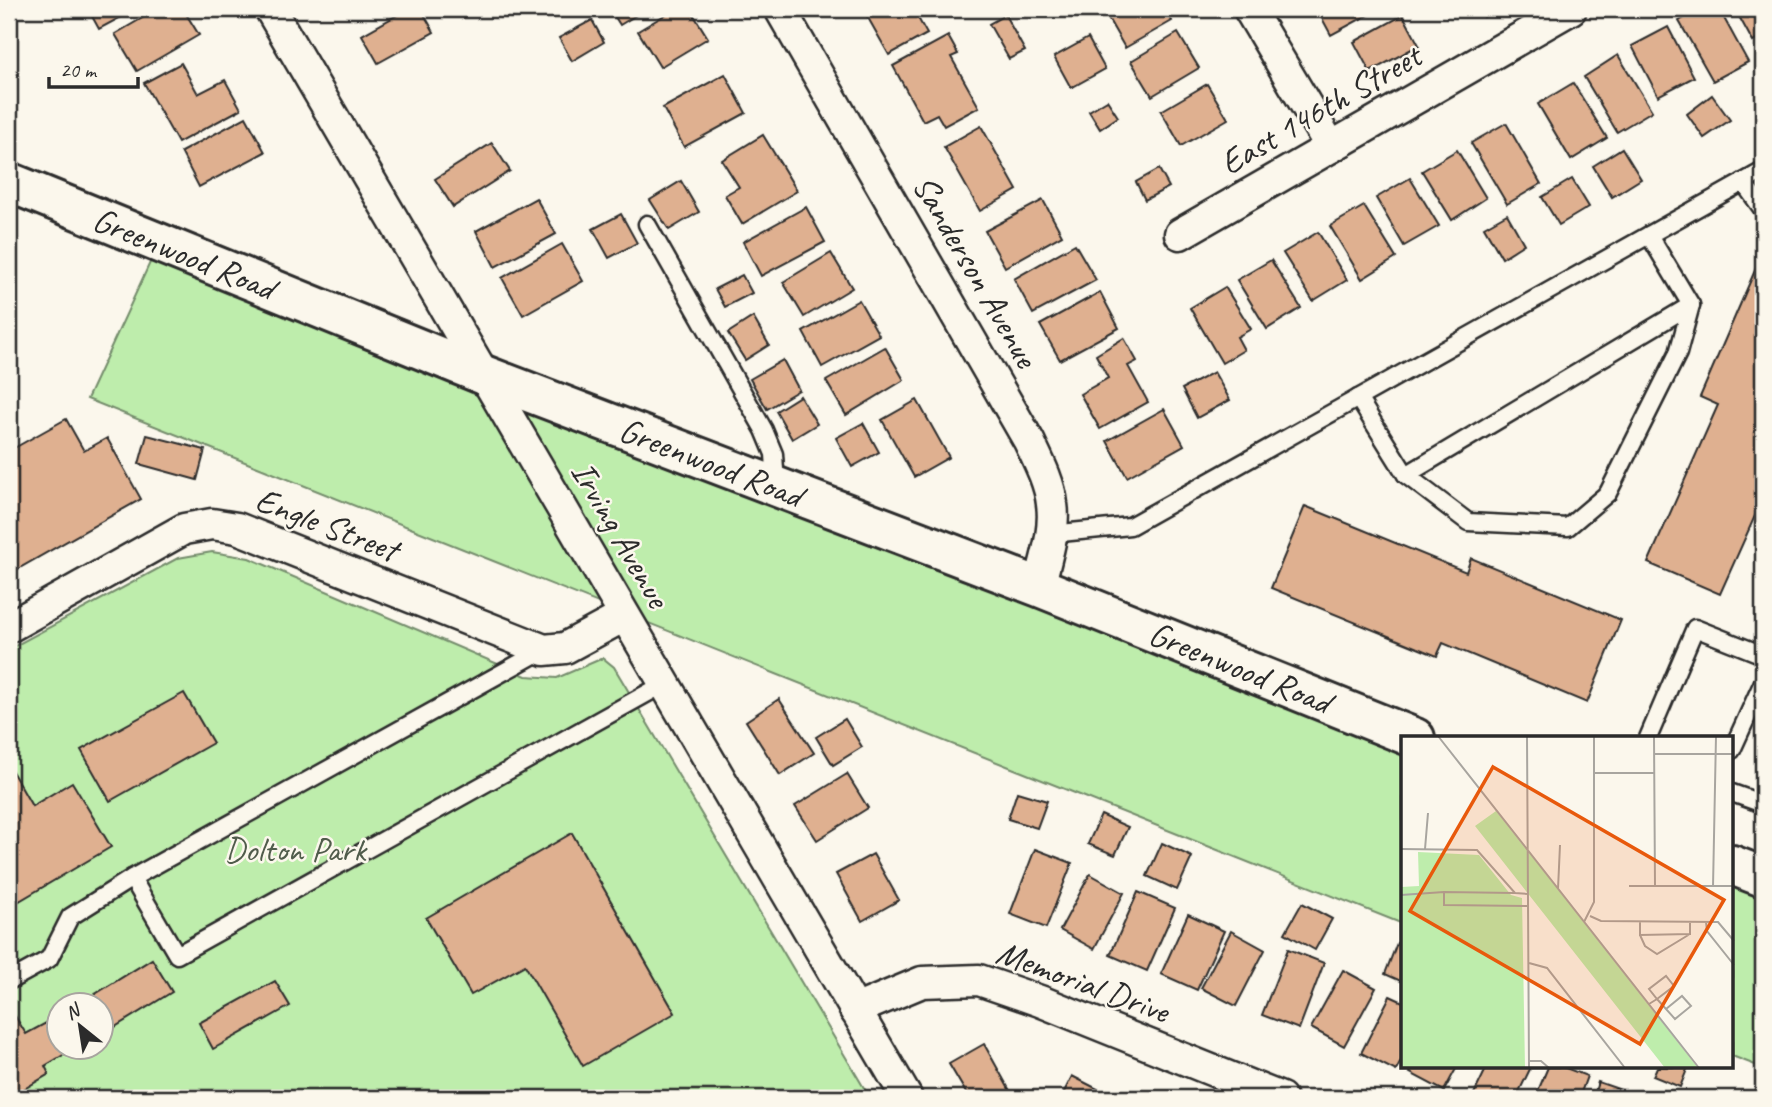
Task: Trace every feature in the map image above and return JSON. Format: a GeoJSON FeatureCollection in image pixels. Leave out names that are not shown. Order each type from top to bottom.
{"type":"FeatureCollection","features":[{"type":"Feature","properties":{"kind":"street","name":"Irving Avenue"},"geometry":{"type":"LineString","coordinates":[[270,9],[907,1098]]}},
{"type":"Feature","properties":{"kind":"street","name":"Sanderson Avenue"},"geometry":{"type":"LineString","coordinates":[[780,9],[1029,441],[1043,472],[1052,504],[1051,534],[1040,587]]}},
{"type":"Feature","properties":{"kind":"street"},"geometry":{"type":"LineString","coordinates":[[1249,9],[1331,147]]}},
{"type":"Feature","properties":{"kind":"street","name":"East 146th Street"},"geometry":{"type":"LineString","coordinates":[[1180,234],[1571,9]]}},
{"type":"Feature","properties":{"kind":"street","name":"Greenwood Road"},"geometry":{"type":"LineString","coordinates":[[9,182],[484,376],[1040,587],[1410,736]]}},
{"type":"Feature","properties":{"kind":"street","name":"Engle Street"},"geometry":{"type":"LineString","coordinates":[[9,627],[184,529],[212,524],[237,528],[544,650]]}},
{"type":"Feature","properties":{"kind":"street"},"geometry":{"type":"LineString","coordinates":[[544,650],[565,648],[624,616]]}},
{"type":"Feature","properties":{"kind":"street"},"geometry":{"type":"LineString","coordinates":[[1734,866],[1763,877]]}},
{"type":"Feature","properties":{"kind":"street","name":"Memorial Drive"},"geometry":{"type":"LineString","coordinates":[[855,1010],[922,982],[979,980],[1040,1001],[1281,1098]]}},
{"type":"Feature","properties":{"kind":"lane"},"geometry":{"type":"LineString","coordinates":[[1051,534],[1130,526],[1763,171]]}},
{"type":"Feature","properties":{"kind":"lane"},"geometry":{"type":"LineString","coordinates":[[1743,182],[1763,210]]}},
{"type":"Feature","properties":{"kind":"lane"},"geometry":{"type":"LineString","coordinates":[[647,224],[764,430],[774,454],[776,487]]}},
{"type":"Feature","properties":{"kind":"lane"},"geometry":{"type":"LineString","coordinates":[[1358,398],[1406,475],[1468,523],[1567,527],[1608,492],[1678,353],[1690,305],[1649,235]]}},
{"type":"Feature","properties":{"kind":"lane"},"geometry":{"type":"LineString","coordinates":[[1406,475],[1690,305]]}},
{"type":"Feature","properties":{"kind":"lane"},"geometry":{"type":"LineString","coordinates":[[1649,736],[1695,628],[1763,655]]}},
{"type":"Feature","properties":{"kind":"lane"},"geometry":{"type":"LineString","coordinates":[[9,981],[50,959],[70,917],[132,878],[544,650]]}},
{"type":"Feature","properties":{"kind":"lane"},"geometry":{"type":"LineString","coordinates":[[1734,746],[1763,682]]}},
{"type":"Feature","properties":{"kind":"lane"},"geometry":{"type":"LineString","coordinates":[[132,878],[177,955],[664,684]]}},
{"type":"Feature","properties":{"kind":"lane"},"geometry":{"type":"LineString","coordinates":[[1734,794],[1763,804]]}},
{"type":"Feature","properties":{"kind":"green space"},"geometry":{"type":"Polygon","coordinates":[[[159,243],[1401,739],[1401,923],[87,399],[159,243]]]}},
{"type":"Feature","properties":{"kind":"green space","name":"Dolton Park"},"geometry":{"type":"Polygon","coordinates":[[[212,552],[249,558],[526,676],[557,678],[603,658],[614,667],[870,1098],[9,1098],[9,649],[178,558],[212,552]]]}},
{"type":"Feature","properties":{"kind":"green space"},"geometry":{"type":"Polygon","coordinates":[[[1734,872],[1763,884],[1763,1068],[1734,1057],[1734,872]]]}},
{"type":"Feature","properties":{"kind":"building"},"geometry":{"type":"Polygon","coordinates":[[[88,9],[136,9],[99,29],[88,9]]]}},
{"type":"Feature","properties":{"kind":"building"},"geometry":{"type":"Polygon","coordinates":[[[158,9],[183,9],[199,35],[137,71],[115,34],[158,9]]]}},
{"type":"Feature","properties":{"kind":"building"},"geometry":{"type":"Polygon","coordinates":[[[408,9],[421,9],[434,32],[378,63],[362,35],[408,9]]]}},
{"type":"Feature","properties":{"kind":"building"},"geometry":{"type":"Polygon","coordinates":[[[610,9],[646,9],[620,25],[610,9]]]}},
{"type":"Feature","properties":{"kind":"building"},"geometry":{"type":"Polygon","coordinates":[[[675,9],[690,9],[708,38],[660,67],[638,31],[675,9]]]}},
{"type":"Feature","properties":{"kind":"building"},"geometry":{"type":"Polygon","coordinates":[[[863,9],[913,9],[927,34],[889,55],[863,9]]]}},
{"type":"Feature","properties":{"kind":"building"},"geometry":{"type":"Polygon","coordinates":[[[1112,9],[1165,9],[1172,21],[1125,48],[1105,13],[1112,9]]]}},
{"type":"Feature","properties":{"kind":"building"},"geometry":{"type":"Polygon","coordinates":[[[1317,9],[1379,9],[1331,35],[1317,9]]]}},
{"type":"Feature","properties":{"kind":"building"},"geometry":{"type":"Polygon","coordinates":[[[1479,9],[1499,9],[1484,17],[1479,9]]]}},
{"type":"Feature","properties":{"kind":"building"},"geometry":{"type":"Polygon","coordinates":[[[1700,9],[1719,9],[1748,62],[1713,81],[1679,21],[1700,9]]]}},
{"type":"Feature","properties":{"kind":"building"},"geometry":{"type":"Polygon","coordinates":[[[1735,9],[1763,9],[1763,36],[1753,42],[1735,9]]]}},
{"type":"Feature","properties":{"kind":"building"},"geometry":{"type":"Polygon","coordinates":[[[1005,15],[1025,51],[1009,59],[989,24],[1005,15]]]}},
{"type":"Feature","properties":{"kind":"building"},"geometry":{"type":"Polygon","coordinates":[[[1403,15],[1419,45],[1370,72],[1354,42],[1403,15]]]}},
{"type":"Feature","properties":{"kind":"building"},"geometry":{"type":"Polygon","coordinates":[[[592,20],[604,42],[572,61],[559,38],[592,20]]]}},
{"type":"Feature","properties":{"kind":"building"},"geometry":{"type":"Polygon","coordinates":[[[1668,27],[1694,77],[1658,96],[1632,46],[1668,27]]]}},
{"type":"Feature","properties":{"kind":"building"},"geometry":{"type":"Polygon","coordinates":[[[1178,33],[1199,68],[1152,96],[1131,61],[1178,33]]]}},
{"type":"Feature","properties":{"kind":"building"},"geometry":{"type":"Polygon","coordinates":[[[948,36],[958,54],[951,57],[979,107],[944,126],[937,114],[923,121],[893,66],[948,36]]]}},
{"type":"Feature","properties":{"kind":"building"},"geometry":{"type":"Polygon","coordinates":[[[1088,38],[1105,69],[1071,88],[1054,57],[1088,38]]]}},
{"type":"Feature","properties":{"kind":"building"},"geometry":{"type":"Polygon","coordinates":[[[1618,55],[1652,111],[1617,132],[1584,77],[1618,55]]]}},
{"type":"Feature","properties":{"kind":"building"},"geometry":{"type":"Polygon","coordinates":[[[181,63],[198,94],[225,80],[241,109],[178,143],[144,83],[181,63]]]}},
{"type":"Feature","properties":{"kind":"building"},"geometry":{"type":"Polygon","coordinates":[[[725,74],[746,113],[684,147],[663,108],[725,74]]]}},
{"type":"Feature","properties":{"kind":"building"},"geometry":{"type":"Polygon","coordinates":[[[1573,83],[1607,138],[1571,160],[1538,104],[1573,83]]]}},
{"type":"Feature","properties":{"kind":"building"},"geometry":{"type":"Polygon","coordinates":[[[1207,84],[1228,119],[1181,146],[1161,111],[1207,84]]]}},
{"type":"Feature","properties":{"kind":"building"},"geometry":{"type":"Polygon","coordinates":[[[1712,95],[1730,120],[1704,138],[1687,114],[1712,95]]]}},
{"type":"Feature","properties":{"kind":"building"},"geometry":{"type":"Polygon","coordinates":[[[1107,100],[1118,117],[1100,129],[1089,111],[1107,100]]]}},
{"type":"Feature","properties":{"kind":"building"},"geometry":{"type":"Polygon","coordinates":[[[246,117],[265,152],[199,187],[181,152],[246,117]]]}},
{"type":"Feature","properties":{"kind":"building"},"geometry":{"type":"Polygon","coordinates":[[[1506,123],[1541,184],[1507,204],[1471,143],[1506,123]]]}},
{"type":"Feature","properties":{"kind":"building"},"geometry":{"type":"Polygon","coordinates":[[[981,126],[1017,190],[980,211],[944,147],[981,126]]]}},
{"type":"Feature","properties":{"kind":"building"},"geometry":{"type":"Polygon","coordinates":[[[763,135],[797,191],[742,224],[725,195],[739,187],[722,160],[763,135]]]}},
{"type":"Feature","properties":{"kind":"building"},"geometry":{"type":"Polygon","coordinates":[[[492,143],[510,171],[453,207],[435,179],[492,143]]]}},
{"type":"Feature","properties":{"kind":"building"},"geometry":{"type":"Polygon","coordinates":[[[1622,148],[1641,179],[1612,197],[1593,166],[1622,148]]]}},
{"type":"Feature","properties":{"kind":"building"},"geometry":{"type":"Polygon","coordinates":[[[1457,150],[1486,198],[1452,220],[1422,171],[1457,150]]]}},
{"type":"Feature","properties":{"kind":"building"},"geometry":{"type":"Polygon","coordinates":[[[1159,169],[1169,187],[1145,200],[1136,182],[1159,169]]]}},
{"type":"Feature","properties":{"kind":"building"},"geometry":{"type":"Polygon","coordinates":[[[1410,178],[1439,226],[1404,246],[1376,198],[1410,178]]]}},
{"type":"Feature","properties":{"kind":"building"},"geometry":{"type":"Polygon","coordinates":[[[1572,179],[1589,207],[1559,225],[1542,197],[1572,179]]]}},
{"type":"Feature","properties":{"kind":"building"},"geometry":{"type":"Polygon","coordinates":[[[681,181],[699,212],[669,230],[650,200],[681,181]]]}},
{"type":"Feature","properties":{"kind":"building"},"geometry":{"type":"Polygon","coordinates":[[[536,198],[556,234],[495,267],[476,231],[536,198]]]}},
{"type":"Feature","properties":{"kind":"building"},"geometry":{"type":"Polygon","coordinates":[[[1043,200],[1062,235],[1005,267],[985,231],[1043,200]]]}},
{"type":"Feature","properties":{"kind":"building"},"geometry":{"type":"Polygon","coordinates":[[[1364,206],[1396,258],[1362,279],[1330,226],[1364,206]]]}},
{"type":"Feature","properties":{"kind":"building"},"geometry":{"type":"Polygon","coordinates":[[[806,207],[825,242],[761,276],[743,242],[806,207]]]}},
{"type":"Feature","properties":{"kind":"building"},"geometry":{"type":"Polygon","coordinates":[[[621,214],[637,243],[609,258],[593,229],[621,214]]]}},
{"type":"Feature","properties":{"kind":"building"},"geometry":{"type":"Polygon","coordinates":[[[1507,214],[1524,244],[1502,258],[1484,227],[1507,214]]]}},
{"type":"Feature","properties":{"kind":"building"},"geometry":{"type":"Polygon","coordinates":[[[1318,232],[1347,280],[1313,301],[1283,253],[1318,232]]]}},
{"type":"Feature","properties":{"kind":"building"},"geometry":{"type":"Polygon","coordinates":[[[562,244],[583,281],[523,315],[502,278],[562,244]]]}},
{"type":"Feature","properties":{"kind":"building"},"geometry":{"type":"Polygon","coordinates":[[[1075,244],[1096,280],[1033,314],[1014,279],[1075,244]]]}},
{"type":"Feature","properties":{"kind":"building"},"geometry":{"type":"Polygon","coordinates":[[[1763,252],[1763,498],[1720,594],[1648,563],[1718,405],[1700,397],[1763,252]]]}},
{"type":"Feature","properties":{"kind":"building"},"geometry":{"type":"Polygon","coordinates":[[[831,253],[852,288],[804,317],[783,282],[831,253]]]}},
{"type":"Feature","properties":{"kind":"building"},"geometry":{"type":"Polygon","coordinates":[[[1271,260],[1301,308],[1267,329],[1237,280],[1271,260]]]}},
{"type":"Feature","properties":{"kind":"building"},"geometry":{"type":"Polygon","coordinates":[[[742,275],[752,293],[725,307],[715,289],[742,275]]]}},
{"type":"Feature","properties":{"kind":"building"},"geometry":{"type":"Polygon","coordinates":[[[1225,287],[1251,329],[1237,337],[1244,350],[1222,363],[1190,308],[1225,287]]]}},
{"type":"Feature","properties":{"kind":"building"},"geometry":{"type":"Polygon","coordinates":[[[1100,292],[1119,328],[1060,360],[1040,325],[1100,292]]]}},
{"type":"Feature","properties":{"kind":"building"},"geometry":{"type":"Polygon","coordinates":[[[859,300],[879,335],[822,367],[803,332],[859,300]]]}},
{"type":"Feature","properties":{"kind":"building"},"geometry":{"type":"Polygon","coordinates":[[[753,317],[769,345],[745,360],[728,333],[753,317]]]}},
{"type":"Feature","properties":{"kind":"building"},"geometry":{"type":"Polygon","coordinates":[[[1124,338],[1137,361],[1128,366],[1148,402],[1100,429],[1080,394],[1108,378],[1096,355],[1124,338]]]}},
{"type":"Feature","properties":{"kind":"building"},"geometry":{"type":"Polygon","coordinates":[[[885,347],[904,380],[846,415],[826,381],[885,347]]]}},
{"type":"Feature","properties":{"kind":"building"},"geometry":{"type":"Polygon","coordinates":[[[783,360],[799,390],[767,409],[750,379],[783,360]]]}},
{"type":"Feature","properties":{"kind":"building"},"geometry":{"type":"Polygon","coordinates":[[[1214,372],[1230,400],[1197,418],[1182,389],[1214,372]]]}},
{"type":"Feature","properties":{"kind":"building"},"geometry":{"type":"Polygon","coordinates":[[[800,396],[817,424],[792,439],[776,411],[800,396]]]}},
{"type":"Feature","properties":{"kind":"building"},"geometry":{"type":"Polygon","coordinates":[[[917,400],[949,457],[914,477],[882,420],[917,400]]]}},
{"type":"Feature","properties":{"kind":"building"},"geometry":{"type":"Polygon","coordinates":[[[1164,409],[1184,445],[1127,477],[1107,441],[1164,409]]]}},
{"type":"Feature","properties":{"kind":"building"},"geometry":{"type":"Polygon","coordinates":[[[66,419],[84,451],[107,438],[141,499],[9,574],[9,451],[66,419]]]}},
{"type":"Feature","properties":{"kind":"building"},"geometry":{"type":"Polygon","coordinates":[[[863,423],[879,452],[852,467],[836,438],[863,423]]]}},
{"type":"Feature","properties":{"kind":"building"},"geometry":{"type":"Polygon","coordinates":[[[147,435],[205,450],[197,480],[139,464],[147,435]]]}},
{"type":"Feature","properties":{"kind":"building"},"geometry":{"type":"Polygon","coordinates":[[[1305,506],[1466,572],[1471,558],[1621,620],[1587,703],[1443,643],[1437,656],[1271,588],[1305,506]]]}},
{"type":"Feature","properties":{"kind":"building"},"geometry":{"type":"Polygon","coordinates":[[[184,693],[213,743],[110,801],[81,750],[184,693]]]}},
{"type":"Feature","properties":{"kind":"building"},"geometry":{"type":"Polygon","coordinates":[[[779,699],[814,753],[780,775],[746,721],[779,699]]]}},
{"type":"Feature","properties":{"kind":"building"},"geometry":{"type":"Polygon","coordinates":[[[845,719],[862,747],[833,765],[816,737],[845,719]]]}},
{"type":"Feature","properties":{"kind":"building"},"geometry":{"type":"Polygon","coordinates":[[[9,766],[32,806],[72,782],[111,847],[9,907],[9,766]]]}},
{"type":"Feature","properties":{"kind":"building"},"geometry":{"type":"Polygon","coordinates":[[[847,774],[868,808],[817,840],[795,806],[847,774]]]}},
{"type":"Feature","properties":{"kind":"building"},"geometry":{"type":"Polygon","coordinates":[[[1017,792],[1047,801],[1037,828],[1008,819],[1017,792]]]}},
{"type":"Feature","properties":{"kind":"building"},"geometry":{"type":"Polygon","coordinates":[[[1101,815],[1128,827],[1115,855],[1088,844],[1101,815]]]}},
{"type":"Feature","properties":{"kind":"building"},"geometry":{"type":"Polygon","coordinates":[[[572,833],[675,1013],[583,1066],[525,965],[471,995],[426,918],[572,833]]]}},
{"type":"Feature","properties":{"kind":"building"},"geometry":{"type":"Polygon","coordinates":[[[1162,843],[1192,857],[1177,890],[1147,876],[1162,843]]]}},
{"type":"Feature","properties":{"kind":"building"},"geometry":{"type":"Polygon","coordinates":[[[1035,849],[1072,863],[1046,928],[1010,914],[1035,849]]]}},
{"type":"Feature","properties":{"kind":"building"},"geometry":{"type":"Polygon","coordinates":[[[873,854],[899,900],[862,921],[836,874],[873,854]]]}},
{"type":"Feature","properties":{"kind":"building"},"geometry":{"type":"Polygon","coordinates":[[[1090,874],[1124,893],[1094,949],[1060,930],[1090,874]]]}},
{"type":"Feature","properties":{"kind":"building"},"geometry":{"type":"Polygon","coordinates":[[[1138,892],[1175,908],[1147,971],[1110,955],[1138,892]]]}},
{"type":"Feature","properties":{"kind":"building"},"geometry":{"type":"Polygon","coordinates":[[[1302,903],[1332,919],[1315,950],[1285,933],[1302,903]]]}},
{"type":"Feature","properties":{"kind":"building"},"geometry":{"type":"Polygon","coordinates":[[[1188,914],[1224,931],[1197,990],[1161,974],[1188,914]]]}},
{"type":"Feature","properties":{"kind":"building"},"geometry":{"type":"Polygon","coordinates":[[[1231,931],[1265,950],[1236,1006],[1201,988],[1231,931]]]}},
{"type":"Feature","properties":{"kind":"building"},"geometry":{"type":"Polygon","coordinates":[[[1397,943],[1401,944],[1401,981],[1385,974],[1397,943]]]}},
{"type":"Feature","properties":{"kind":"building"},"geometry":{"type":"Polygon","coordinates":[[[1288,949],[1324,963],[1299,1029],[1262,1015],[1288,949]]]}},
{"type":"Feature","properties":{"kind":"building"},"geometry":{"type":"Polygon","coordinates":[[[152,959],[172,992],[116,1026],[116,992],[99,992],[152,959]]]}},
{"type":"Feature","properties":{"kind":"building"},"geometry":{"type":"Polygon","coordinates":[[[1343,970],[1376,988],[1344,1046],[1311,1028],[1343,970]]]}},
{"type":"Feature","properties":{"kind":"building"},"geometry":{"type":"Polygon","coordinates":[[[275,981],[290,1006],[213,1049],[199,1023],[275,981]]]}},
{"type":"Feature","properties":{"kind":"building"},"geometry":{"type":"Polygon","coordinates":[[[1390,996],[1401,1001],[1401,1061],[1396,1071],[1361,1053],[1390,996]]]}},
{"type":"Feature","properties":{"kind":"building"},"geometry":{"type":"Polygon","coordinates":[[[15,1016],[26,1034],[46,1023],[46,1062],[52,1062],[45,1066],[49,1074],[9,1098],[9,1020],[15,1016]]]}},
{"type":"Feature","properties":{"kind":"building"},"geometry":{"type":"Polygon","coordinates":[[[984,1044],[1014,1098],[969,1098],[949,1064],[984,1044]]]}},
{"type":"Feature","properties":{"kind":"building"},"geometry":{"type":"Polygon","coordinates":[[[1413,1068],[1456,1068],[1444,1091],[1410,1073],[1413,1068]]]}},
{"type":"Feature","properties":{"kind":"building"},"geometry":{"type":"Polygon","coordinates":[[[1487,1068],[1531,1068],[1516,1098],[1472,1098],[1487,1068]]]}},
{"type":"Feature","properties":{"kind":"building"},"geometry":{"type":"Polygon","coordinates":[[[1548,1068],[1566,1068],[1587,1076],[1579,1098],[1535,1098],[1548,1068]]]}},
{"type":"Feature","properties":{"kind":"building"},"geometry":{"type":"Polygon","coordinates":[[[1657,1068],[1688,1068],[1680,1087],[1653,1076],[1657,1068]]]}},
{"type":"Feature","properties":{"kind":"building"},"geometry":{"type":"Polygon","coordinates":[[[1072,1076],[1115,1098],[1061,1098],[1072,1076]]]}},
{"type":"Feature","properties":{"kind":"building"},"geometry":{"type":"Polygon","coordinates":[[[1598,1082],[1636,1095],[1635,1098],[1593,1098],[1598,1082]]]}}]}
